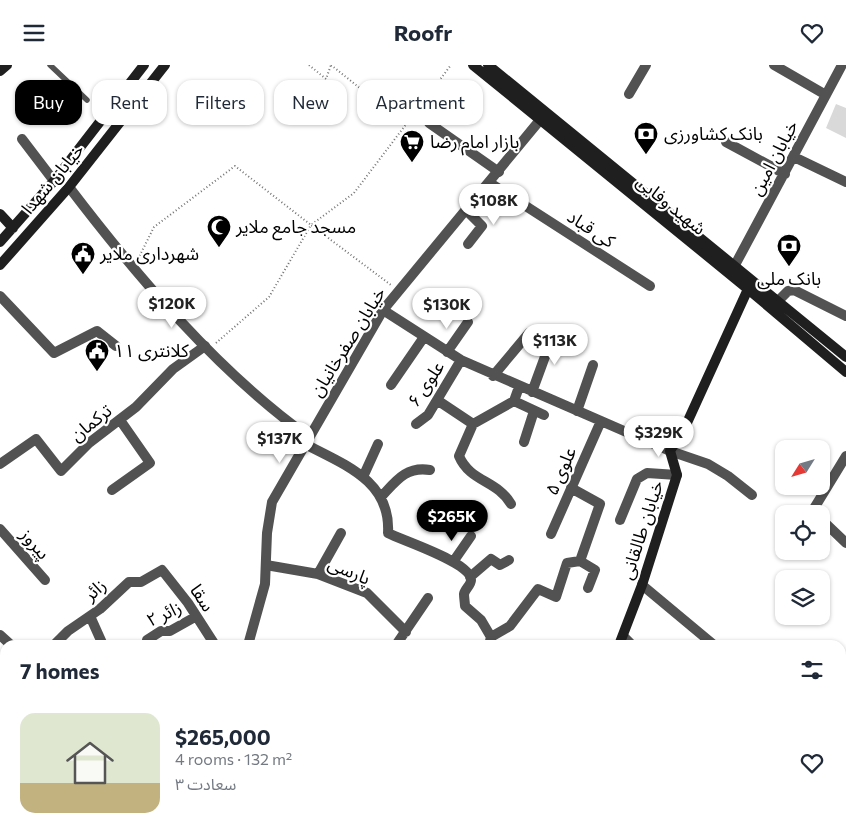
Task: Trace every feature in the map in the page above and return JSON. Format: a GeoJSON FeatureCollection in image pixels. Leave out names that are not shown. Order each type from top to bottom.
{"type":"FeatureCollection","features":[{"type":"Feature","properties":{"kind":"main road"},"geometry":{"type":"LineString","coordinates":[[0,71],[7,65]]}},
{"type":"Feature","properties":{"kind":"main road","name":"خیابان شهدا"},"geometry":{"type":"LineString","coordinates":[[0,242],[54,181],[144,65]]}},
{"type":"Feature","properties":{"kind":"main road","name":"خیابان شهدا"},"geometry":{"type":"LineString","coordinates":[[0,265],[68,187],[165,65]]}},
{"type":"Feature","properties":{"kind":"main road","name":"شهید وفایی"},"geometry":{"type":"LineString","coordinates":[[473,65],[748,289],[846,372]]}},
{"type":"Feature","properties":{"kind":"main road"},"geometry":{"type":"LineString","coordinates":[[488,65],[779,300],[846,357]]}},
{"type":"Feature","properties":{"kind":"main road"},"geometry":{"type":"LineString","coordinates":[[0,214],[13,228]]}},
{"type":"Feature","properties":{"kind":"main road"},"geometry":{"type":"LineString","coordinates":[[670,451],[686,425],[748,289]]}},
{"type":"Feature","properties":{"kind":"main road","name":"خیابان طالقانی"},"geometry":{"type":"LineString","coordinates":[[621,640],[642,585],[676,475],[670,451]]}},
{"type":"Feature","properties":{"kind":"street"},"geometry":{"type":"LineString","coordinates":[[629,94],[646,65]]}},
{"type":"Feature","properties":{"kind":"street"},"geometry":{"type":"LineString","coordinates":[[774,65],[826,95]]}},
{"type":"Feature","properties":{"kind":"street","name":"خیابان امین"},"geometry":{"type":"LineString","coordinates":[[735,265],[842,65]]}},
{"type":"Feature","properties":{"kind":"street","name":"خیابان صفرخانیان"},"geometry":{"type":"LineString","coordinates":[[249,640],[264,584],[267,533],[272,502],[383,310],[467,211],[540,120]]}},
{"type":"Feature","properties":{"kind":"street"},"geometry":{"type":"LineString","coordinates":[[431,125],[499,172]]}},
{"type":"Feature","properties":{"kind":"street"},"geometry":{"type":"LineString","coordinates":[[22,139],[54,181]]}},
{"type":"Feature","properties":{"kind":"street"},"geometry":{"type":"LineString","coordinates":[[726,142],[785,174]]}},
{"type":"Feature","properties":{"kind":"street"},"geometry":{"type":"LineString","coordinates":[[794,157],[846,182]]}},
{"type":"Feature","properties":{"kind":"street","name":"کی قباد"},"geometry":{"type":"LineString","coordinates":[[490,183],[650,286]]}},
{"type":"Feature","properties":{"kind":"street"},"geometry":{"type":"LineString","coordinates":[[68,187],[108,238],[206,348],[307,441],[355,471],[376,489],[389,517],[388,533],[453,562],[470,577],[471,582],[464,594],[465,606],[481,620],[490,640]]}},
{"type":"Feature","properties":{"kind":"street"},"geometry":{"type":"LineString","coordinates":[[467,211],[482,226],[468,244]]}},
{"type":"Feature","properties":{"kind":"street"},"geometry":{"type":"LineString","coordinates":[[779,300],[788,291],[794,290],[846,316]]}},
{"type":"Feature","properties":{"kind":"street"},"geometry":{"type":"LineString","coordinates":[[0,295],[54,353],[97,331],[116,346]]}},
{"type":"Feature","properties":{"kind":"street"},"geometry":{"type":"LineString","coordinates":[[383,310],[461,360],[493,376],[670,451],[708,464],[728,476],[752,495]]}},
{"type":"Feature","properties":{"kind":"street"},"geometry":{"type":"LineString","coordinates":[[447,352],[468,321]]}},
{"type":"Feature","properties":{"kind":"street"},"geometry":{"type":"LineString","coordinates":[[532,392],[554,332]]}},
{"type":"Feature","properties":{"kind":"street"},"geometry":{"type":"LineString","coordinates":[[493,376],[529,333]]}},
{"type":"Feature","properties":{"kind":"street"},"geometry":{"type":"LineString","coordinates":[[390,385],[424,337]]}},
{"type":"Feature","properties":{"kind":"street","name":"ترکمان"},"geometry":{"type":"LineString","coordinates":[[0,464],[36,439],[61,471],[89,443],[136,407],[173,369],[206,348]]}},
{"type":"Feature","properties":{"kind":"street","name":"علوی ۶"},"geometry":{"type":"LineString","coordinates":[[416,424],[428,415],[461,360]]}},
{"type":"Feature","properties":{"kind":"street"},"geometry":{"type":"LineString","coordinates":[[577,411],[593,365]]}},
{"type":"Feature","properties":{"kind":"street"},"geometry":{"type":"LineString","coordinates":[[511,504],[505,493],[464,468],[459,456],[473,424],[514,401],[519,387]]}},
{"type":"Feature","properties":{"kind":"street"},"geometry":{"type":"LineString","coordinates":[[438,400],[473,424]]}},
{"type":"Feature","properties":{"kind":"street"},"geometry":{"type":"LineString","coordinates":[[514,401],[544,415]]}},
{"type":"Feature","properties":{"kind":"street"},"geometry":{"type":"LineString","coordinates":[[524,442],[534,411]]}},
{"type":"Feature","properties":{"kind":"street"},"geometry":{"type":"LineString","coordinates":[[112,490],[150,463],[120,420]]}},
{"type":"Feature","properties":{"kind":"street","name":"علوی ۵"},"geometry":{"type":"LineString","coordinates":[[551,534],[600,421]]}},
{"type":"Feature","properties":{"kind":"street"},"geometry":{"type":"LineString","coordinates":[[363,477],[378,444]]}},
{"type":"Feature","properties":{"kind":"street"},"geometry":{"type":"LineString","coordinates":[[817,505],[846,456]]}},
{"type":"Feature","properties":{"kind":"street"},"geometry":{"type":"LineString","coordinates":[[381,497],[401,477],[418,468],[430,470]]}},
{"type":"Feature","properties":{"kind":"street"},"geometry":{"type":"LineString","coordinates":[[620,520],[636,479],[647,473],[676,475]]}},
{"type":"Feature","properties":{"kind":"street"},"geometry":{"type":"LineString","coordinates":[[571,488],[600,505],[580,561]]}},
{"type":"Feature","properties":{"kind":"street"},"geometry":{"type":"LineString","coordinates":[[830,528],[846,543]]}},
{"type":"Feature","properties":{"kind":"street","name":"پیروز"},"geometry":{"type":"LineString","coordinates":[[0,529],[45,580]]}},
{"type":"Feature","properties":{"kind":"street"},"geometry":{"type":"LineString","coordinates":[[318,574],[341,533]]}},
{"type":"Feature","properties":{"kind":"street"},"geometry":{"type":"LineString","coordinates":[[453,562],[471,536]]}},
{"type":"Feature","properties":{"kind":"street"},"geometry":{"type":"LineString","coordinates":[[470,577],[491,559],[500,565],[509,560]]}},
{"type":"Feature","properties":{"kind":"street"},"geometry":{"type":"LineString","coordinates":[[491,640],[510,626],[538,589],[556,597],[567,563],[580,561],[594,570],[588,587]]}},
{"type":"Feature","properties":{"kind":"street","name":"پارسی"},"geometry":{"type":"LineString","coordinates":[[266,565],[318,574],[367,593],[406,632]]}},
{"type":"Feature","properties":{"kind":"street","name":"زائر"},"geometry":{"type":"LineString","coordinates":[[60,640],[129,582],[141,582],[162,570]]}},
{"type":"Feature","properties":{"kind":"street","name":"سقا"},"geometry":{"type":"LineString","coordinates":[[162,570],[188,603],[195,617],[211,640]]}},
{"type":"Feature","properties":{"kind":"street"},"geometry":{"type":"LineString","coordinates":[[642,585],[708,640]]}},
{"type":"Feature","properties":{"kind":"street"},"geometry":{"type":"LineString","coordinates":[[400,640],[428,599]]}},
{"type":"Feature","properties":{"kind":"street"},"geometry":{"type":"LineString","coordinates":[[90,616],[101,640]]}},
{"type":"Feature","properties":{"kind":"street","name":"زائر ۲"},"geometry":{"type":"LineString","coordinates":[[147,640],[161,631],[170,631],[195,617]]}},
{"type":"Feature","properties":{"kind":"lane"},"geometry":{"type":"LineString","coordinates":[[50,65],[87,99]]}},
{"type":"Feature","properties":{"kind":"path"},"geometry":{"type":"LineString","coordinates":[[309,65],[326,79],[331,65],[357,86]]}},
{"type":"Feature","properties":{"kind":"path"},"geometry":{"type":"LineString","coordinates":[[440,80],[451,65]]}},
{"type":"Feature","properties":{"kind":"path"},"geometry":{"type":"LineString","coordinates":[[206,348],[269,297],[311,225],[354,193],[406,125]]}},
{"type":"Feature","properties":{"kind":"path"},"geometry":{"type":"LineString","coordinates":[[133,267],[154,227],[236,166],[399,291]]}},
{"type":"Feature","properties":{"kind":"shaded area"},"geometry":{"type":"Polygon","coordinates":[[[836,104],[846,108],[846,138],[826,128],[836,104]]]}},
{"type":"Feature","properties":{"kind":"place","name":"بانک کشاورزی"},"geometry":{"type":"Point","coordinates":[646,155]}},
{"type":"Feature","properties":{"kind":"place","name":"بازار امام رضا"},"geometry":{"type":"Point","coordinates":[412,163]}},
{"type":"Feature","properties":{"kind":"place","name":"مسجد جامع ملایر"},"geometry":{"type":"Point","coordinates":[219,248]}},
{"type":"Feature","properties":{"kind":"place","name":"بانک ملی"},"geometry":{"type":"Point","coordinates":[789,267]}},
{"type":"Feature","properties":{"kind":"place","name":"شهرداری ملایر"},"geometry":{"type":"Point","coordinates":[83,275]}},
{"type":"Feature","properties":{"kind":"place","name":"کلانتری ۱۱"},"geometry":{"type":"Point","coordinates":[97,372]}}]}
